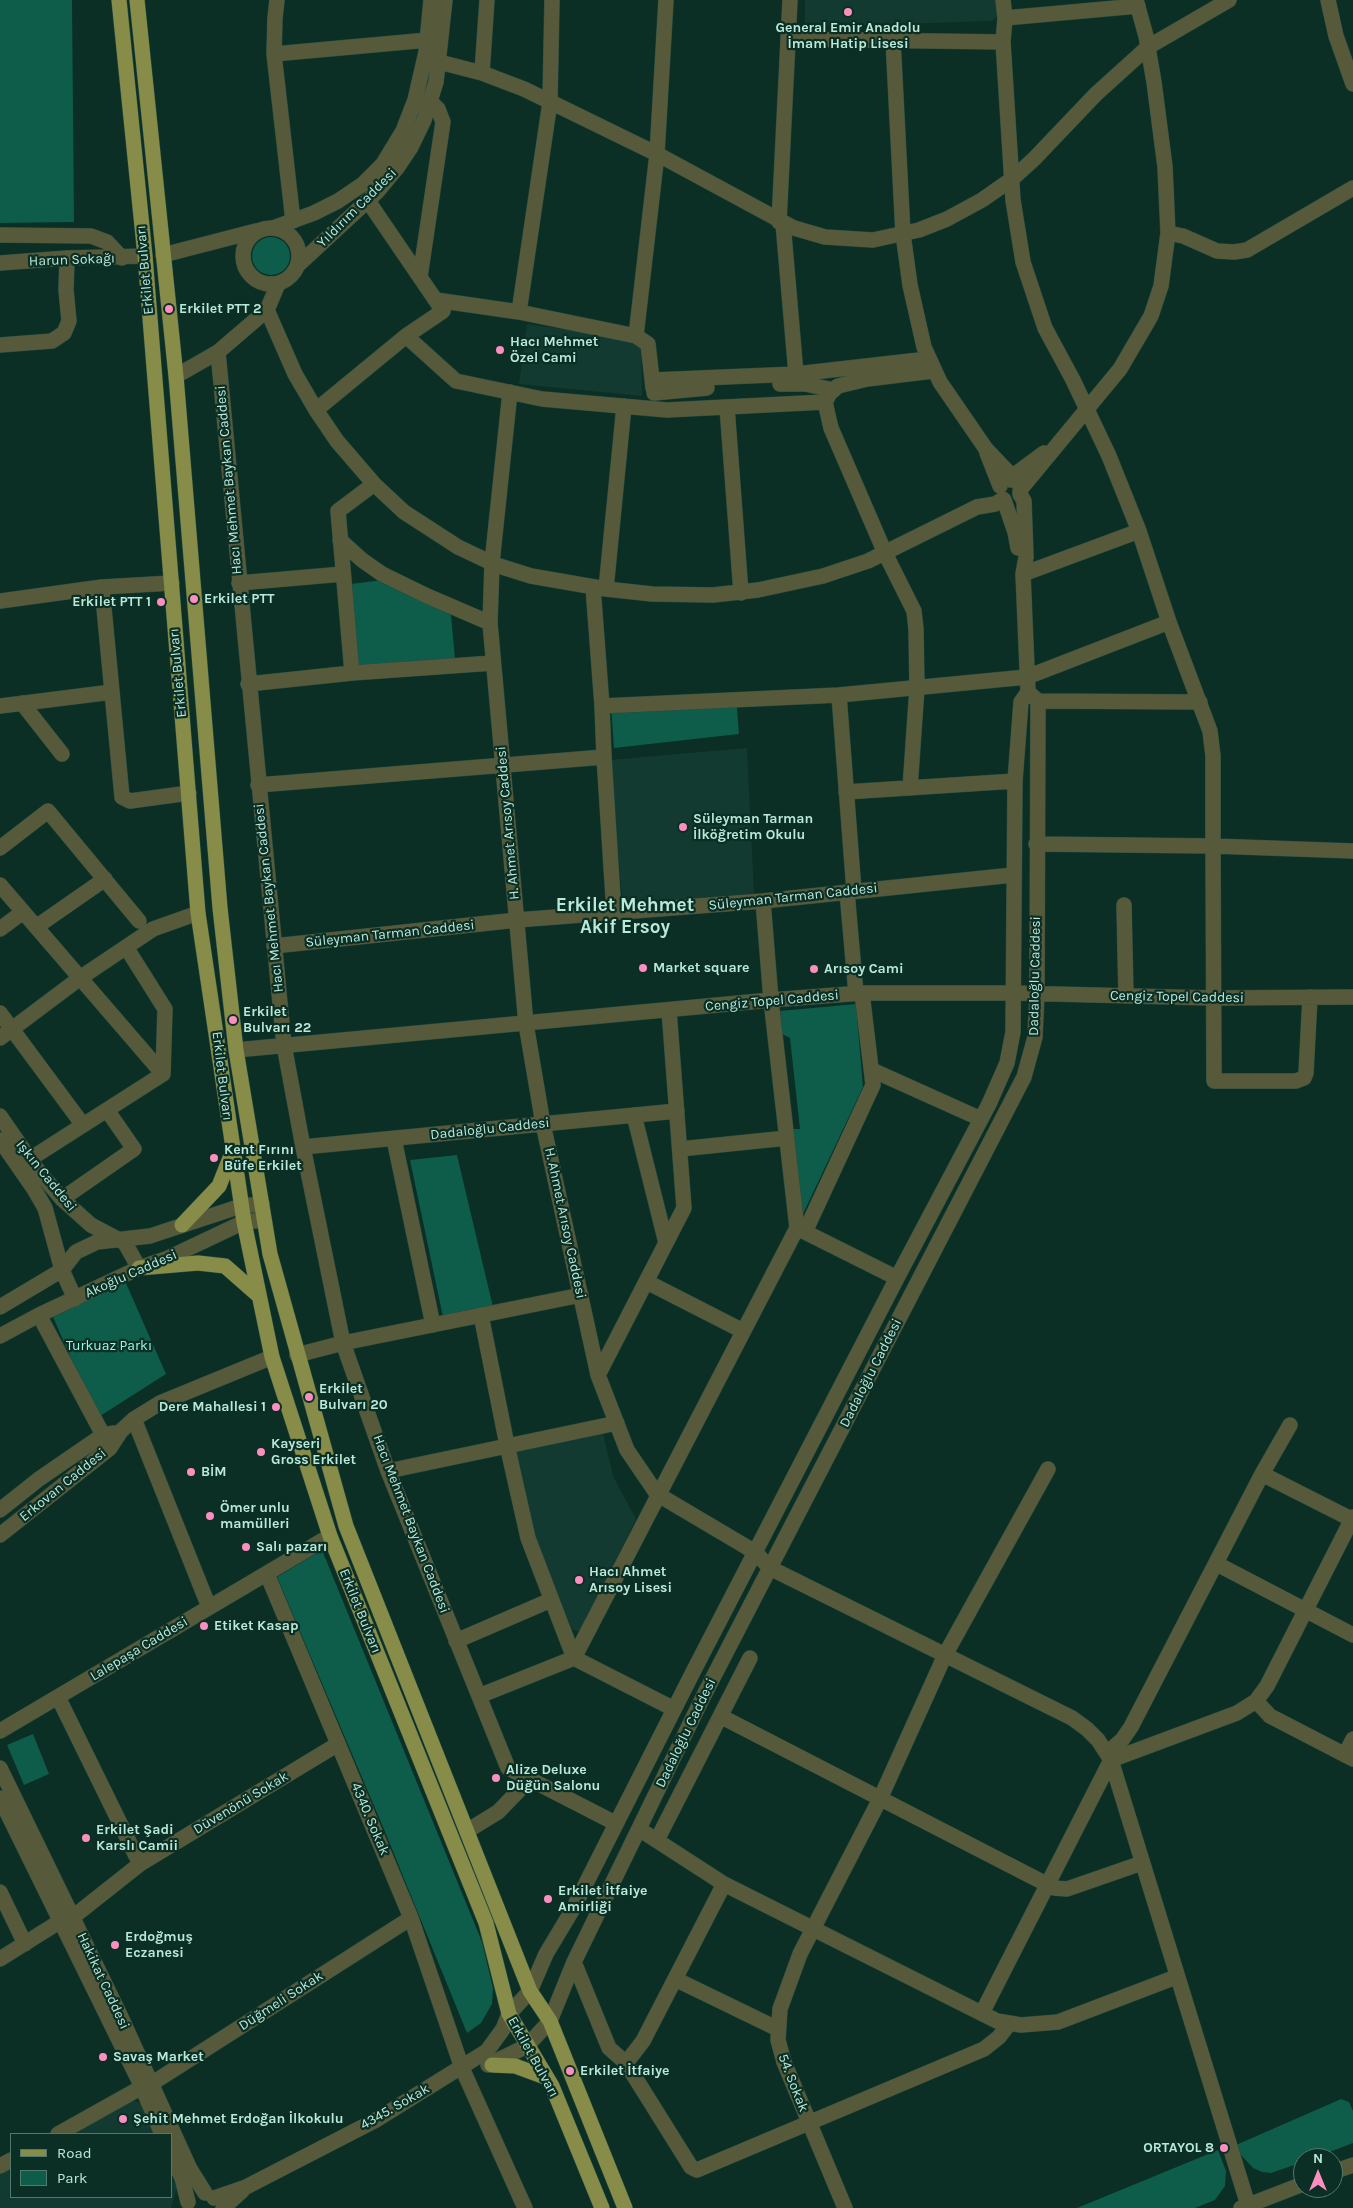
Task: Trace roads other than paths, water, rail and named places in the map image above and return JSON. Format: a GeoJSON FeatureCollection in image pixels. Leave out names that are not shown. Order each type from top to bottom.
{"type":"FeatureCollection","features":[{"type":"Feature","properties":{"kind":"main road","name":"Erkilet Bulvarı"},"geometry":{"type":"LineString","coordinates":[[119,0],[145,256],[198,913],[215,1018],[241,1206],[258,1295],[272,1357],[330,1536],[486,1923],[509,2014],[552,2086],[602,2208]]}},
{"type":"Feature","properties":{"kind":"main road","name":"Erkilet Bulvarı"},"geometry":{"type":"LineString","coordinates":[[137,0],[176,376],[220,908],[236,1050],[270,1254],[346,1526],[530,1991],[550,2021],[625,2208]]}},
{"type":"Feature","properties":{"kind":"main road"},"geometry":{"type":"LineString","coordinates":[[145,256],[163,255]]}},
{"type":"Feature","properties":{"kind":"main road"},"geometry":{"type":"LineString","coordinates":[[154,379],[176,376]]}},
{"type":"Feature","properties":{"kind":"main road"},"geometry":{"type":"LineString","coordinates":[[182,1225],[219,1186],[233,1152]]}},
{"type":"Feature","properties":{"kind":"main road"},"geometry":{"type":"LineString","coordinates":[[139,1268],[198,1263],[225,1266],[258,1295]]}},
{"type":"Feature","properties":{"kind":"main road"},"geometry":{"type":"LineString","coordinates":[[492,2065],[515,2066],[546,2077]]}},
{"type":"Feature","properties":{"kind":"street"},"geometry":{"type":"LineString","coordinates":[[277,0],[274,54],[293,221]]}},
{"type":"Feature","properties":{"kind":"street","name":"Yıldırım Caddesi"},"geometry":{"type":"LineString","coordinates":[[163,255],[293,221],[345,196],[368,179],[383,164],[410,116],[419,85],[428,40],[431,0]]}},
{"type":"Feature","properties":{"kind":"street","name":"Yıldırım Caddesi"},"geometry":{"type":"LineString","coordinates":[[297,266],[368,200],[397,168],[411,147],[430,101],[439,62],[445,0]]}},
{"type":"Feature","properties":{"kind":"street"},"geometry":{"type":"LineString","coordinates":[[482,73],[487,0]]}},
{"type":"Feature","properties":{"kind":"street"},"geometry":{"type":"LineString","coordinates":[[519,312],[550,102],[552,0]]}},
{"type":"Feature","properties":{"kind":"street"},"geometry":{"type":"LineString","coordinates":[[636,336],[657,154],[666,0]]}},
{"type":"Feature","properties":{"kind":"street"},"geometry":{"type":"LineString","coordinates":[[790,0],[781,223],[796,374]]}},
{"type":"Feature","properties":{"kind":"street"},"geometry":{"type":"LineString","coordinates":[[1003,0],[1005,18],[1003,42],[1012,179],[1019,242],[1029,284],[1044,328],[1074,380],[1109,456],[1139,531],[1169,622],[1206,719],[1212,750],[1214,1081],[1296,1082],[1304,1078],[1306,1073],[1310,997]]}},
{"type":"Feature","properties":{"kind":"street"},"geometry":{"type":"LineString","coordinates":[[439,62],[482,73],[524,89],[657,154],[781,223],[810,233],[841,239],[873,240],[934,225],[965,210],[1012,179],[1054,139],[1096,94],[1148,47],[1229,0]]}},
{"type":"Feature","properties":{"kind":"street"},"geometry":{"type":"LineString","coordinates":[[1328,0],[1336,36],[1353,84]]}},
{"type":"Feature","properties":{"kind":"street"},"geometry":{"type":"LineString","coordinates":[[266,310],[288,360],[316,410],[345,452],[374,484],[404,512],[458,548],[492,564],[531,576],[600,588],[682,595],[741,593],[780,586],[823,576],[886,553],[977,507],[980,501],[1009,489],[1022,469],[1052,449],[1087,410],[1131,353],[1151,316],[1161,286],[1168,233],[1165,168],[1148,47],[1137,3],[1005,18]]}},
{"type":"Feature","properties":{"kind":"street"},"geometry":{"type":"LineString","coordinates":[[788,39],[1003,42]]}},
{"type":"Feature","properties":{"kind":"street"},"geometry":{"type":"LineString","coordinates":[[274,54],[428,40]]}},
{"type":"Feature","properties":{"kind":"street"},"geometry":{"type":"LineString","coordinates":[[893,40],[903,234],[910,285],[931,365]]}},
{"type":"Feature","properties":{"kind":"street"},"geometry":{"type":"LineString","coordinates":[[420,278],[443,122],[438,108],[430,101]]}},
{"type":"Feature","properties":{"kind":"street"},"geometry":{"type":"LineString","coordinates":[[1168,233],[1183,236],[1217,250],[1234,252],[1247,250],[1353,188]]}},
{"type":"Feature","properties":{"kind":"street"},"geometry":{"type":"LineString","coordinates":[[316,410],[406,336],[443,311],[368,200]]}},
{"type":"Feature","properties":{"kind":"street"},"geometry":{"type":"LineString","coordinates":[[265,229],[284,231],[295,241],[299,252],[297,266],[288,278],[278,284],[256,281],[244,266],[244,248],[249,238],[265,229]]}},
{"type":"Feature","properties":{"kind":"street"},"geometry":{"type":"LineString","coordinates":[[0,235],[90,236],[107,242],[122,258]]}},
{"type":"Feature","properties":{"kind":"street","name":"Harun Sokağı"},"geometry":{"type":"LineString","coordinates":[[0,263],[67,258],[145,256]]}},
{"type":"Feature","properties":{"kind":"street"},"geometry":{"type":"LineString","coordinates":[[0,345],[52,341],[64,333],[69,320],[66,290],[67,258]]}},
{"type":"Feature","properties":{"kind":"street"},"geometry":{"type":"LineString","coordinates":[[176,376],[218,352],[266,310],[278,284]]}},
{"type":"Feature","properties":{"kind":"street"},"geometry":{"type":"LineString","coordinates":[[436,300],[519,312],[636,336],[648,344],[654,409]]}},
{"type":"Feature","properties":{"kind":"street"},"geometry":{"type":"LineString","coordinates":[[406,336],[456,382],[542,399],[654,409],[727,407],[829,396],[838,386],[931,365]]}},
{"type":"Feature","properties":{"kind":"street","name":"Hacı Mehmet Baykan Caddesi"},"geometry":{"type":"LineString","coordinates":[[218,352],[248,684],[284,1045],[343,1343],[388,1470],[508,1768],[615,1823]]}},
{"type":"Feature","properties":{"kind":"street"},"geometry":{"type":"LineString","coordinates":[[653,386],[931,365]]}},
{"type":"Feature","properties":{"kind":"street","name":"Dadaloğlu Caddesi"},"geometry":{"type":"LineString","coordinates":[[550,2021],[574,1962],[703,1697],[1024,1077],[1035,1037],[1037,994],[1036,844],[1031,690],[1023,570],[1015,532],[1007,472],[986,449],[931,365]]}},
{"type":"Feature","properties":{"kind":"street"},"geometry":{"type":"LineString","coordinates":[[653,386],[688,389],[805,384],[829,396]]}},
{"type":"Feature","properties":{"kind":"street","name":"H. Ahmet Arısoy Caddesi"},"geometry":{"type":"LineString","coordinates":[[510,392],[492,564],[490,623],[493,663],[518,920],[526,1024],[543,1124],[598,1375],[627,1450],[657,1494],[755,1552],[770,1568]]}},
{"type":"Feature","properties":{"kind":"street"},"geometry":{"type":"LineString","coordinates":[[829,396],[831,428],[886,553],[914,611],[917,688],[910,788]]}},
{"type":"Feature","properties":{"kind":"street"},"geometry":{"type":"LineString","coordinates":[[614,913],[604,757],[600,588],[624,406]]}},
{"type":"Feature","properties":{"kind":"street"},"geometry":{"type":"LineString","coordinates":[[727,407],[741,593]]}},
{"type":"Feature","properties":{"kind":"street"},"geometry":{"type":"LineString","coordinates":[[352,673],[338,511],[374,484]]}},
{"type":"Feature","properties":{"kind":"street"},"geometry":{"type":"LineString","coordinates":[[1023,570],[1139,531]]}},
{"type":"Feature","properties":{"kind":"street"},"geometry":{"type":"LineString","coordinates":[[340,540],[362,560],[382,574],[490,623]]}},
{"type":"Feature","properties":{"kind":"street"},"geometry":{"type":"LineString","coordinates":[[239,583],[343,574]]}},
{"type":"Feature","properties":{"kind":"street"},"geometry":{"type":"LineString","coordinates":[[0,601],[102,587],[172,584]]}},
{"type":"Feature","properties":{"kind":"street"},"geometry":{"type":"LineString","coordinates":[[102,587],[122,797],[130,801],[189,794]]}},
{"type":"Feature","properties":{"kind":"street"},"geometry":{"type":"LineString","coordinates":[[1031,690],[1169,622]]}},
{"type":"Feature","properties":{"kind":"street"},"geometry":{"type":"LineString","coordinates":[[248,684],[352,673],[493,663]]}},
{"type":"Feature","properties":{"kind":"street"},"geometry":{"type":"LineString","coordinates":[[602,706],[839,695],[917,688],[1031,690],[1200,702]]}},
{"type":"Feature","properties":{"kind":"street","name":"Dadaloğlu Caddesi"},"geometry":{"type":"LineString","coordinates":[[509,2014],[530,1991],[546,1954],[573,1909],[615,1823],[981,1119],[1007,1064],[1013,1032],[1013,875],[1021,702],[1031,690]]}},
{"type":"Feature","properties":{"kind":"street"},"geometry":{"type":"LineString","coordinates":[[0,706],[112,692]]}},
{"type":"Feature","properties":{"kind":"street"},"geometry":{"type":"LineString","coordinates":[[478,1696],[574,1658],[657,1494],[743,1331],[801,1230],[874,1085],[859,994],[839,695]]}},
{"type":"Feature","properties":{"kind":"street"},"geometry":{"type":"LineString","coordinates":[[22,702],[62,754]]}},
{"type":"Feature","properties":{"kind":"street"},"geometry":{"type":"LineString","coordinates":[[258,785],[604,757]]}},
{"type":"Feature","properties":{"kind":"street"},"geometry":{"type":"LineString","coordinates":[[846,792],[1016,781]]}},
{"type":"Feature","properties":{"kind":"street"},"geometry":{"type":"LineString","coordinates":[[0,848],[48,811],[139,921]]}},
{"type":"Feature","properties":{"kind":"street"},"geometry":{"type":"LineString","coordinates":[[1036,844],[1213,846],[1353,851]]}},
{"type":"Feature","properties":{"kind":"street","name":"Süleyman Tarman Caddesi"},"geometry":{"type":"LineString","coordinates":[[274,946],[518,920],[763,901],[1013,875]]}},
{"type":"Feature","properties":{"kind":"street"},"geometry":{"type":"LineString","coordinates":[[36,927],[105,879]]}},
{"type":"Feature","properties":{"kind":"street"},"geometry":{"type":"LineString","coordinates":[[0,885],[163,1074]]}},
{"type":"Feature","properties":{"kind":"street"},"geometry":{"type":"LineString","coordinates":[[763,901],[771,1000],[787,1138],[801,1230]]}},
{"type":"Feature","properties":{"kind":"street"},"geometry":{"type":"LineString","coordinates":[[1124,905],[1126,996]]}},
{"type":"Feature","properties":{"kind":"street"},"geometry":{"type":"LineString","coordinates":[[0,929],[23,912]]}},
{"type":"Feature","properties":{"kind":"street"},"geometry":{"type":"LineString","coordinates":[[6,1034],[80,978],[153,929],[198,913]]}},
{"type":"Feature","properties":{"kind":"street"},"geometry":{"type":"LineString","coordinates":[[126,947],[165,1010],[163,1074]]}},
{"type":"Feature","properties":{"kind":"street","name":"Cengiz Topel Caddesi"},"geometry":{"type":"LineString","coordinates":[[236,1050],[771,1000],[859,994],[1014,993],[1213,998],[1353,997]]}},
{"type":"Feature","properties":{"kind":"street"},"geometry":{"type":"LineString","coordinates":[[598,1375],[684,1208],[669,1010]]}},
{"type":"Feature","properties":{"kind":"street"},"geometry":{"type":"LineString","coordinates":[[0,1013],[6,1034],[83,1125]]}},
{"type":"Feature","properties":{"kind":"street"},"geometry":{"type":"LineString","coordinates":[[872,1070],[981,1119]]}},
{"type":"Feature","properties":{"kind":"street"},"geometry":{"type":"LineString","coordinates":[[30,1159],[163,1074]]}},
{"type":"Feature","properties":{"kind":"street"},"geometry":{"type":"LineString","coordinates":[[62,1199],[134,1149],[107,1110]]}},
{"type":"Feature","properties":{"kind":"street","name":"Dadaloğlu Caddesi"},"geometry":{"type":"LineString","coordinates":[[303,1147],[677,1111]]}},
{"type":"Feature","properties":{"kind":"street"},"geometry":{"type":"LineString","coordinates":[[634,1115],[666,1243]]}},
{"type":"Feature","properties":{"kind":"street","name":"Işkın Caddesi"},"geometry":{"type":"LineString","coordinates":[[0,1116],[30,1159],[62,1199],[91,1226],[120,1239],[130,1248],[139,1268]]}},
{"type":"Feature","properties":{"kind":"street"},"geometry":{"type":"LineString","coordinates":[[680,1149],[787,1138]]}},
{"type":"Feature","properties":{"kind":"street"},"geometry":{"type":"LineString","coordinates":[[394,1139],[434,1325]]}},
{"type":"Feature","properties":{"kind":"street","name":"Işkın Caddesi"},"geometry":{"type":"LineString","coordinates":[[0,1140],[45,1208],[62,1270],[75,1299]]}},
{"type":"Feature","properties":{"kind":"street","name":"Akoğlu Caddesi"},"geometry":{"type":"LineString","coordinates":[[0,1307],[62,1270],[76,1252],[97,1242],[150,1236],[241,1206],[262,1204]]}},
{"type":"Feature","properties":{"kind":"street","name":"Akoğlu Caddesi"},"geometry":{"type":"LineString","coordinates":[[0,1336],[39,1315],[139,1268],[168,1258],[244,1222],[264,1220]]}},
{"type":"Feature","properties":{"kind":"street"},"geometry":{"type":"LineString","coordinates":[[801,1230],[897,1278]]}},
{"type":"Feature","properties":{"kind":"street"},"geometry":{"type":"LineString","coordinates":[[647,1282],[743,1331]]}},
{"type":"Feature","properties":{"kind":"street"},"geometry":{"type":"LineString","coordinates":[[297,1355],[343,1343],[581,1295]]}},
{"type":"Feature","properties":{"kind":"street"},"geometry":{"type":"LineString","coordinates":[[39,1315],[106,1442]]}},
{"type":"Feature","properties":{"kind":"street"},"geometry":{"type":"LineString","coordinates":[[481,1315],[528,1538],[574,1658],[674,1709]]}},
{"type":"Feature","properties":{"kind":"street","name":"Erkovan Caddesi"},"geometry":{"type":"LineString","coordinates":[[0,1536],[134,1419],[160,1403],[272,1357]]}},
{"type":"Feature","properties":{"kind":"street"},"geometry":{"type":"LineString","coordinates":[[134,1419],[209,1607]]}},
{"type":"Feature","properties":{"kind":"street"},"geometry":{"type":"LineString","coordinates":[[388,1470],[617,1423]]}},
{"type":"Feature","properties":{"kind":"street"},"geometry":{"type":"LineString","coordinates":[[982,2013],[1109,1757],[1131,1727],[1262,1474],[1290,1425]]}},
{"type":"Feature","properties":{"kind":"street","name":"Erkovan Caddesi"},"geometry":{"type":"LineString","coordinates":[[0,1510],[40,1479],[106,1442]]}},
{"type":"Feature","properties":{"kind":"street","name":"54. Sokak"},"geometry":{"type":"LineString","coordinates":[[845,2208],[780,2050],[778,2029],[780,2009],[800,1954],[880,1799],[945,1656],[1048,1469]]}},
{"type":"Feature","properties":{"kind":"street"},"geometry":{"type":"LineString","coordinates":[[1109,1757],[1237,1713],[1256,1701],[1267,1686],[1353,1519],[1262,1474]]}},
{"type":"Feature","properties":{"kind":"street","name":"Lalepaşa Caddesi"},"geometry":{"type":"LineString","coordinates":[[0,1731],[330,1536]]}},
{"type":"Feature","properties":{"kind":"street"},"geometry":{"type":"LineString","coordinates":[[1216,1564],[1353,1635]]}},
{"type":"Feature","properties":{"kind":"street"},"geometry":{"type":"LineString","coordinates":[[770,1568],[1072,1718],[1093,1734],[1109,1757],[1245,2207],[1293,2188]]}},
{"type":"Feature","properties":{"kind":"street","name":"4340. Sokak"},"geometry":{"type":"LineString","coordinates":[[266,1574],[411,1918],[462,2068],[525,2208]]}},
{"type":"Feature","properties":{"kind":"street"},"geometry":{"type":"LineString","coordinates":[[456,1641],[551,1600]]}},
{"type":"Feature","properties":{"kind":"street"},"geometry":{"type":"LineString","coordinates":[[657,1840],[750,1658]]}},
{"type":"Feature","properties":{"kind":"street"},"geometry":{"type":"LineString","coordinates":[[58,1697],[140,1864]]}},
{"type":"Feature","properties":{"kind":"street"},"geometry":{"type":"LineString","coordinates":[[1256,1701],[1270,1716],[1349,1757],[1353,1739]]}},
{"type":"Feature","properties":{"kind":"street"},"geometry":{"type":"LineString","coordinates":[[722,1716],[1054,1888],[1067,1889],[1142,1863]]}},
{"type":"Feature","properties":{"kind":"street","name":"Düvenönü Sokak"},"geometry":{"type":"LineString","coordinates":[[0,1959],[66,1920],[140,1864],[338,1744]]}},
{"type":"Feature","properties":{"kind":"street","name":"Hakikat Caddesi"},"geometry":{"type":"LineString","coordinates":[[0,1768],[66,1920]]}},
{"type":"Feature","properties":{"kind":"street"},"geometry":{"type":"LineString","coordinates":[[467,1831],[498,1812],[530,1780]]}},
{"type":"Feature","properties":{"kind":"street","name":"Hakikat Caddesi"},"geometry":{"type":"LineString","coordinates":[[0,1798],[66,1920],[171,2133]]}},
{"type":"Feature","properties":{"kind":"street"},"geometry":{"type":"LineString","coordinates":[[639,1829],[724,1884],[982,2013],[1009,2024],[1034,2026],[1058,2022],[1176,1977]]}},
{"type":"Feature","properties":{"kind":"street"},"geometry":{"type":"LineString","coordinates":[[626,2062],[643,2040],[724,1884]]}},
{"type":"Feature","properties":{"kind":"street"},"geometry":{"type":"LineString","coordinates":[[0,1892],[25,1944]]}},
{"type":"Feature","properties":{"kind":"street","name":"Düğmeli Sokak"},"geometry":{"type":"LineString","coordinates":[[60,2133],[147,2086],[411,1918]]}},
{"type":"Feature","properties":{"kind":"street"},"geometry":{"type":"LineString","coordinates":[[574,1962],[610,2048],[626,2062],[691,2167],[697,2170],[810,2124],[984,2049],[1000,2037],[1009,2024]]}},
{"type":"Feature","properties":{"kind":"street"},"geometry":{"type":"LineString","coordinates":[[675,1980],[778,2029]]}},
{"type":"Feature","properties":{"kind":"street","name":"4345. Sokak"},"geometry":{"type":"LineString","coordinates":[[187,2205],[195,2195],[215,2202],[376,2120],[487,2052],[503,2029],[509,2014]]}},
{"type":"Feature","properties":{"kind":"street","name":"4345. Sokak"},"geometry":{"type":"LineString","coordinates":[[462,2068],[492,2065],[527,2046],[550,2021]]}},
{"type":"Feature","properties":{"kind":"street","name":"Hakikat Caddesi"},"geometry":{"type":"LineString","coordinates":[[147,2086],[162,2133]]}},
{"type":"Feature","properties":{"kind":"street","name":"Hakikat Caddesi"},"geometry":{"type":"LineString","coordinates":[[172,2134],[190,2169],[215,2202]]}},
{"type":"Feature","properties":{"kind":"street"},"geometry":{"type":"LineString","coordinates":[[172,2156],[182,2178],[187,2205]]}},
{"type":"Feature","properties":{"kind":"place","name":"General Emir Anadolu İmam Hatip Lisesi"},"geometry":{"type":"Point","coordinates":[848,12]}},
{"type":"Feature","properties":{"kind":"place","name":"Erkilet PTT 2"},"geometry":{"type":"Point","coordinates":[169,309]}},
{"type":"Feature","properties":{"kind":"place","name":"Hacı Mehmet Özel Cami"},"geometry":{"type":"Point","coordinates":[500,350]}},
{"type":"Feature","properties":{"kind":"place","name":"Erkilet PTT"},"geometry":{"type":"Point","coordinates":[194,599]}},
{"type":"Feature","properties":{"kind":"place","name":"Erkilet PTT 1"},"geometry":{"type":"Point","coordinates":[161,602]}},
{"type":"Feature","properties":{"kind":"place","name":"Süleyman Tarman İlköğretim Okulu"},"geometry":{"type":"Point","coordinates":[683,827]}},
{"type":"Feature","properties":{"kind":"place","name":"Market square"},"geometry":{"type":"Point","coordinates":[643,968]}},
{"type":"Feature","properties":{"kind":"place","name":"Arısoy Cami"},"geometry":{"type":"Point","coordinates":[814,969]}},
{"type":"Feature","properties":{"kind":"place","name":"Erkilet Bulvarı 22"},"geometry":{"type":"Point","coordinates":[233,1020]}},
{"type":"Feature","properties":{"kind":"place","name":"Kent Fırını Büfe Erkilet"},"geometry":{"type":"Point","coordinates":[214,1158]}},
{"type":"Feature","properties":{"kind":"place","name":"Erkilet Bulvarı 20"},"geometry":{"type":"Point","coordinates":[309,1397]}},
{"type":"Feature","properties":{"kind":"place","name":"Dere Mahallesi 1"},"geometry":{"type":"Point","coordinates":[276,1407]}},
{"type":"Feature","properties":{"kind":"place","name":"Kayseri Gross Erkilet"},"geometry":{"type":"Point","coordinates":[261,1452]}},
{"type":"Feature","properties":{"kind":"place","name":"BİM"},"geometry":{"type":"Point","coordinates":[191,1472]}},
{"type":"Feature","properties":{"kind":"place","name":"Ömer unlu mamülleri"},"geometry":{"type":"Point","coordinates":[210,1516]}},
{"type":"Feature","properties":{"kind":"place","name":"Salı pazarı"},"geometry":{"type":"Point","coordinates":[246,1547]}},
{"type":"Feature","properties":{"kind":"place","name":"Hacı Ahmet Arısoy Lisesi"},"geometry":{"type":"Point","coordinates":[579,1580]}},
{"type":"Feature","properties":{"kind":"place","name":"Etiket Kasap"},"geometry":{"type":"Point","coordinates":[204,1626]}},
{"type":"Feature","properties":{"kind":"place","name":"Alize Deluxe Düğün Salonu"},"geometry":{"type":"Point","coordinates":[496,1778]}},
{"type":"Feature","properties":{"kind":"place","name":"Erkilet Şadi Karslı Camii"},"geometry":{"type":"Point","coordinates":[86,1838]}},
{"type":"Feature","properties":{"kind":"place","name":"Erkilet İtfaiye Amirliği"},"geometry":{"type":"Point","coordinates":[548,1899]}},
{"type":"Feature","properties":{"kind":"place","name":"Erdoğmuş Eczanesi"},"geometry":{"type":"Point","coordinates":[115,1945]}},
{"type":"Feature","properties":{"kind":"place","name":"Savaş Market"},"geometry":{"type":"Point","coordinates":[103,2057]}},
{"type":"Feature","properties":{"kind":"place","name":"Erkilet İtfaiye"},"geometry":{"type":"Point","coordinates":[570,2071]}},
{"type":"Feature","properties":{"kind":"place","name":"Şehit Mehmet Erdoğan İlkokulu"},"geometry":{"type":"Point","coordinates":[123,2119]}},
{"type":"Feature","properties":{"kind":"place","name":"ORTAYOL 8"},"geometry":{"type":"Point","coordinates":[1224,2148]}},
{"type":"Feature","properties":{"kind":"district","name":"Erkilet Mehmet Akif Ersoy"},"geometry":{"type":"Point","coordinates":[625,917]}},
{"type":"Feature","properties":{"kind":"park label","name":"Turkuaz Parkı"},"geometry":{"type":"Point","coordinates":[109,1346]}}]}
